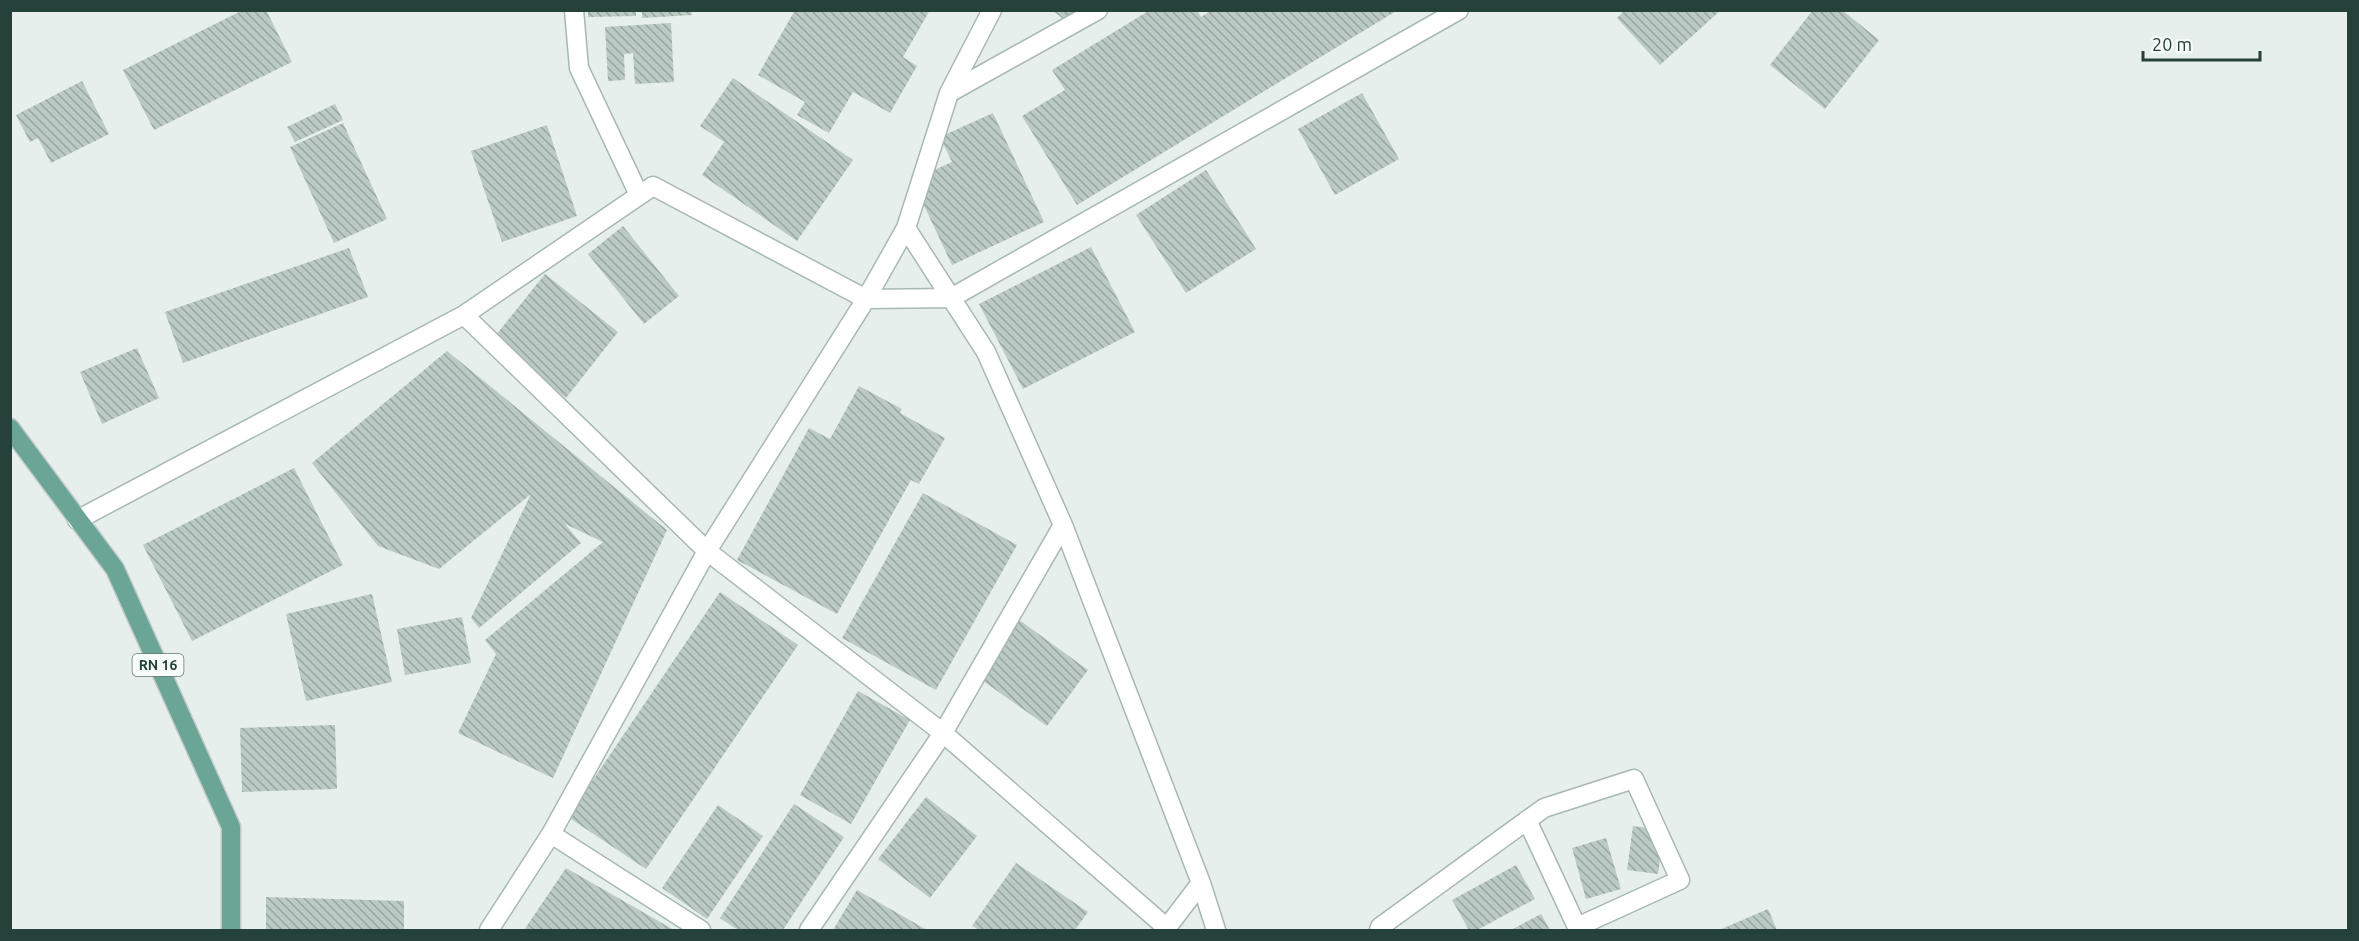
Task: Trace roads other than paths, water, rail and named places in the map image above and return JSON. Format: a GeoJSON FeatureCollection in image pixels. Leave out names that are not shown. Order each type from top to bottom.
{"type":"FeatureCollection","features":[{"type":"Feature","properties":{"kind":"main road","name":"RN 16"},"geometry":{"type":"LineString","coordinates":[[10,428],[77,520],[116,568],[231,827],[231,930]]}},
{"type":"Feature","properties":{"kind":"street"},"geometry":{"type":"LineString","coordinates":[[574,10],[579,68],[639,195]]}},
{"type":"Feature","properties":{"kind":"street"},"geometry":{"type":"LineString","coordinates":[[489,930],[551,834],[707,551],[866,299],[906,228],[949,93],[992,10]]}},
{"type":"Feature","properties":{"kind":"street"},"geometry":{"type":"LineString","coordinates":[[949,93],[1098,10]]}},
{"type":"Feature","properties":{"kind":"street"},"geometry":{"type":"LineString","coordinates":[[77,520],[464,315],[653,186],[866,299],[951,298],[1459,10]]}},
{"type":"Feature","properties":{"kind":"street"},"geometry":{"type":"LineString","coordinates":[[906,228],[986,352],[1063,525],[1201,883],[1216,930]]}},
{"type":"Feature","properties":{"kind":"street"},"geometry":{"type":"LineString","coordinates":[[464,315],[707,551],[943,733],[1166,929],[1201,883]]}},
{"type":"Feature","properties":{"kind":"street"},"geometry":{"type":"LineString","coordinates":[[809,930],[943,733],[1063,525]]}},
{"type":"Feature","properties":{"kind":"street"},"geometry":{"type":"LineString","coordinates":[[1379,930],[1527,820],[1544,808],[1634,779],[1680,880],[1577,927],[1527,820]]}},
{"type":"Feature","properties":{"kind":"street"},"geometry":{"type":"LineString","coordinates":[[551,834],[701,930]]}}]}
